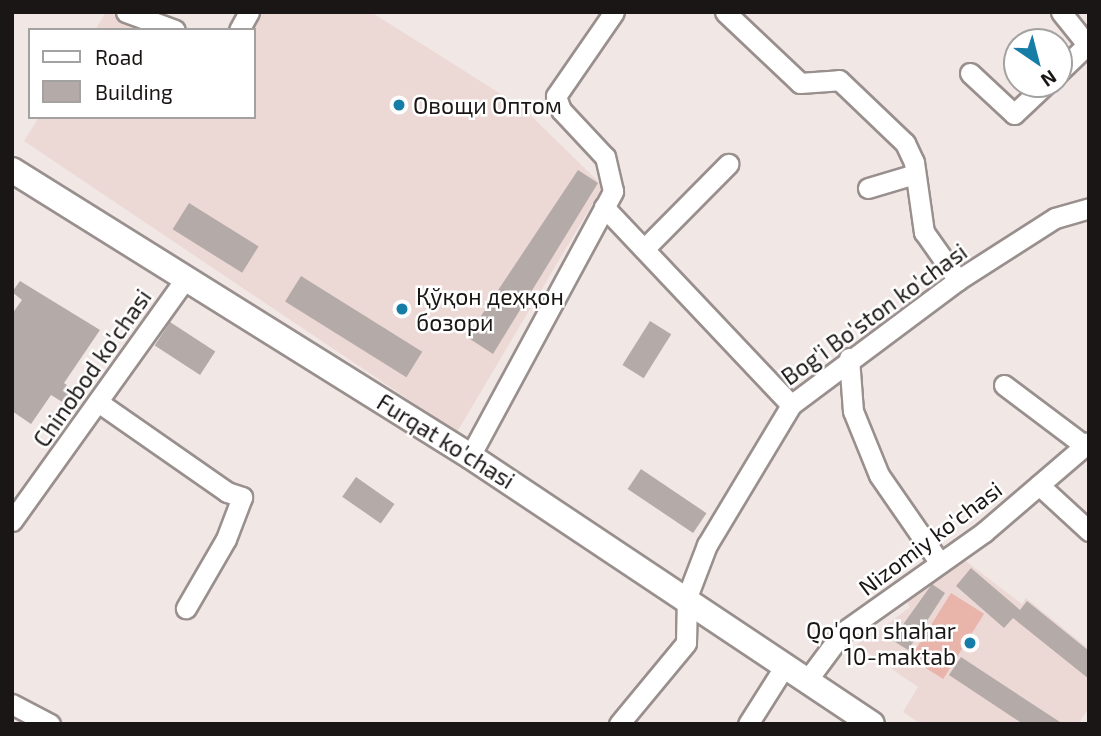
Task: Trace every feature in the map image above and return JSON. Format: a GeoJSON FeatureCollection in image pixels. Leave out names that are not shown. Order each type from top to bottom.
{"type":"FeatureCollection","features":[{"type":"Feature","properties":{"kind":"main road","name":"Furqat ko'chasi"},"geometry":{"type":"LineString","coordinates":[[12,170],[187,276],[470,456],[687,597],[872,724]]}},
{"type":"Feature","properties":{"kind":"street"},"geometry":{"type":"LineString","coordinates":[[127,12],[170,28]]}},
{"type":"Feature","properties":{"kind":"street"},"geometry":{"type":"LineString","coordinates":[[240,28],[250,12]]}},
{"type":"Feature","properties":{"kind":"street"},"geometry":{"type":"LineString","coordinates":[[470,456],[613,191],[605,158],[561,110],[556,96],[614,12]]}},
{"type":"Feature","properties":{"kind":"street"},"geometry":{"type":"LineString","coordinates":[[725,12],[800,83],[839,80],[905,143],[915,174],[924,232],[958,280]]}},
{"type":"Feature","properties":{"kind":"street"},"geometry":{"type":"LineString","coordinates":[[1061,12],[1088,46],[1073,59]]}},
{"type":"Feature","properties":{"kind":"street"},"geometry":{"type":"LineString","coordinates":[[970,73],[1014,114],[1031,98]]}},
{"type":"Feature","properties":{"kind":"street"},"geometry":{"type":"LineString","coordinates":[[644,249],[728,164]]}},
{"type":"Feature","properties":{"kind":"street"},"geometry":{"type":"LineString","coordinates":[[868,188],[915,174]]}},
{"type":"Feature","properties":{"kind":"street"},"geometry":{"type":"LineString","coordinates":[[604,207],[791,405]]}},
{"type":"Feature","properties":{"kind":"street","name":"Bog'i Bo'ston ko'chasi"},"geometry":{"type":"LineString","coordinates":[[619,724],[686,643],[687,597],[706,545],[734,493],[791,405],[849,358],[958,280],[1055,219],[1089,208]]}},
{"type":"Feature","properties":{"kind":"street","name":"Chinobod ko'chasi"},"geometry":{"type":"LineString","coordinates":[[12,520],[187,276]]}},
{"type":"Feature","properties":{"kind":"street"},"geometry":{"type":"LineString","coordinates":[[849,358],[853,411],[879,475],[940,563]]}},
{"type":"Feature","properties":{"kind":"street"},"geometry":{"type":"LineString","coordinates":[[1004,385],[1087,443]]}},
{"type":"Feature","properties":{"kind":"street"},"geometry":{"type":"LineString","coordinates":[[98,402],[227,492],[242,497],[226,539],[186,608]]}},
{"type":"Feature","properties":{"kind":"street","name":"Nizomiy ko'chasi"},"geometry":{"type":"LineString","coordinates":[[808,680],[843,632],[940,563],[1039,485],[1087,443]]}},
{"type":"Feature","properties":{"kind":"street"},"geometry":{"type":"LineString","coordinates":[[1039,485],[1089,531]]}},
{"type":"Feature","properties":{"kind":"street"},"geometry":{"type":"LineString","coordinates":[[748,724],[786,664]]}},
{"type":"Feature","properties":{"kind":"street"},"geometry":{"type":"LineString","coordinates":[[12,704],[50,724]]}},
{"type":"Feature","properties":{"kind":"shaded area"},"geometry":{"type":"Polygon","coordinates":[[[106,12],[110,12],[142,28],[96,28],[106,12]]]}},
{"type":"Feature","properties":{"kind":"shaded area","name":"Қўқон деҳқон бозори"},"geometry":{"type":"Polygon","coordinates":[[[256,12],[371,12],[523,108],[603,186],[457,432],[24,141],[38,119],[256,119],[256,28],[247,28],[256,12]]]}},
{"type":"Feature","properties":{"kind":"shaded area","name":"Qo'qon shahar 10-maktab"},"geometry":{"type":"Polygon","coordinates":[[[963,559],[1022,604],[1026,598],[1089,649],[1089,708],[1078,724],[921,724],[903,712],[918,687],[857,645],[861,641],[857,635],[867,627],[874,634],[910,607],[905,599],[963,559]]]}},
{"type":"Feature","properties":{"kind":"shaded area"},"geometry":{"type":"Polygon","coordinates":[[[951,593],[984,614],[943,679],[910,658],[951,593]]]}},
{"type":"Feature","properties":{"kind":"building"},"geometry":{"type":"Polygon","coordinates":[[[578,170],[598,183],[493,354],[467,337],[578,170]]]}},
{"type":"Feature","properties":{"kind":"building"},"geometry":{"type":"Polygon","coordinates":[[[189,203],[259,246],[242,273],[173,229],[189,203]]]}},
{"type":"Feature","properties":{"kind":"building"},"geometry":{"type":"Polygon","coordinates":[[[301,276],[422,352],[406,377],[285,301],[301,276]]]}},
{"type":"Feature","properties":{"kind":"building"},"geometry":{"type":"Polygon","coordinates":[[[20,281],[100,330],[64,383],[73,389],[64,403],[51,395],[31,424],[12,411],[12,314],[22,300],[12,292],[20,281]]]}},
{"type":"Feature","properties":{"kind":"building"},"geometry":{"type":"Polygon","coordinates":[[[650,321],[671,334],[644,378],[622,365],[650,321]]]}},
{"type":"Feature","properties":{"kind":"building"},"geometry":{"type":"Polygon","coordinates":[[[170,322],[215,351],[200,375],[155,345],[170,322]]]}},
{"type":"Feature","properties":{"kind":"building"},"geometry":{"type":"Polygon","coordinates":[[[641,469],[706,513],[693,533],[628,489],[641,469]]]}},
{"type":"Feature","properties":{"kind":"building"},"geometry":{"type":"Polygon","coordinates":[[[356,477],[395,504],[381,524],[342,497],[356,477]]]}},
{"type":"Feature","properties":{"kind":"building"},"geometry":{"type":"Polygon","coordinates":[[[971,568],[1020,610],[1027,601],[1089,651],[1089,679],[1013,618],[1004,628],[956,586],[971,568]]]}},
{"type":"Feature","properties":{"kind":"building"},"geometry":{"type":"Polygon","coordinates":[[[932,584],[945,593],[908,650],[892,640],[932,584]]]}},
{"type":"Feature","properties":{"kind":"building"},"geometry":{"type":"Polygon","coordinates":[[[961,657],[1063,724],[1023,724],[949,675],[961,657]]]}},
{"type":"Feature","properties":{"kind":"place","name":"Овощи Оптом"},"geometry":{"type":"Point","coordinates":[399,105]}},
{"type":"Feature","properties":{"kind":"place","name":"Қўқон деҳқон бозори"},"geometry":{"type":"Point","coordinates":[402,309]}},
{"type":"Feature","properties":{"kind":"place","name":"Qo'qon shahar 10-maktab"},"geometry":{"type":"Point","coordinates":[970,643]}}]}
